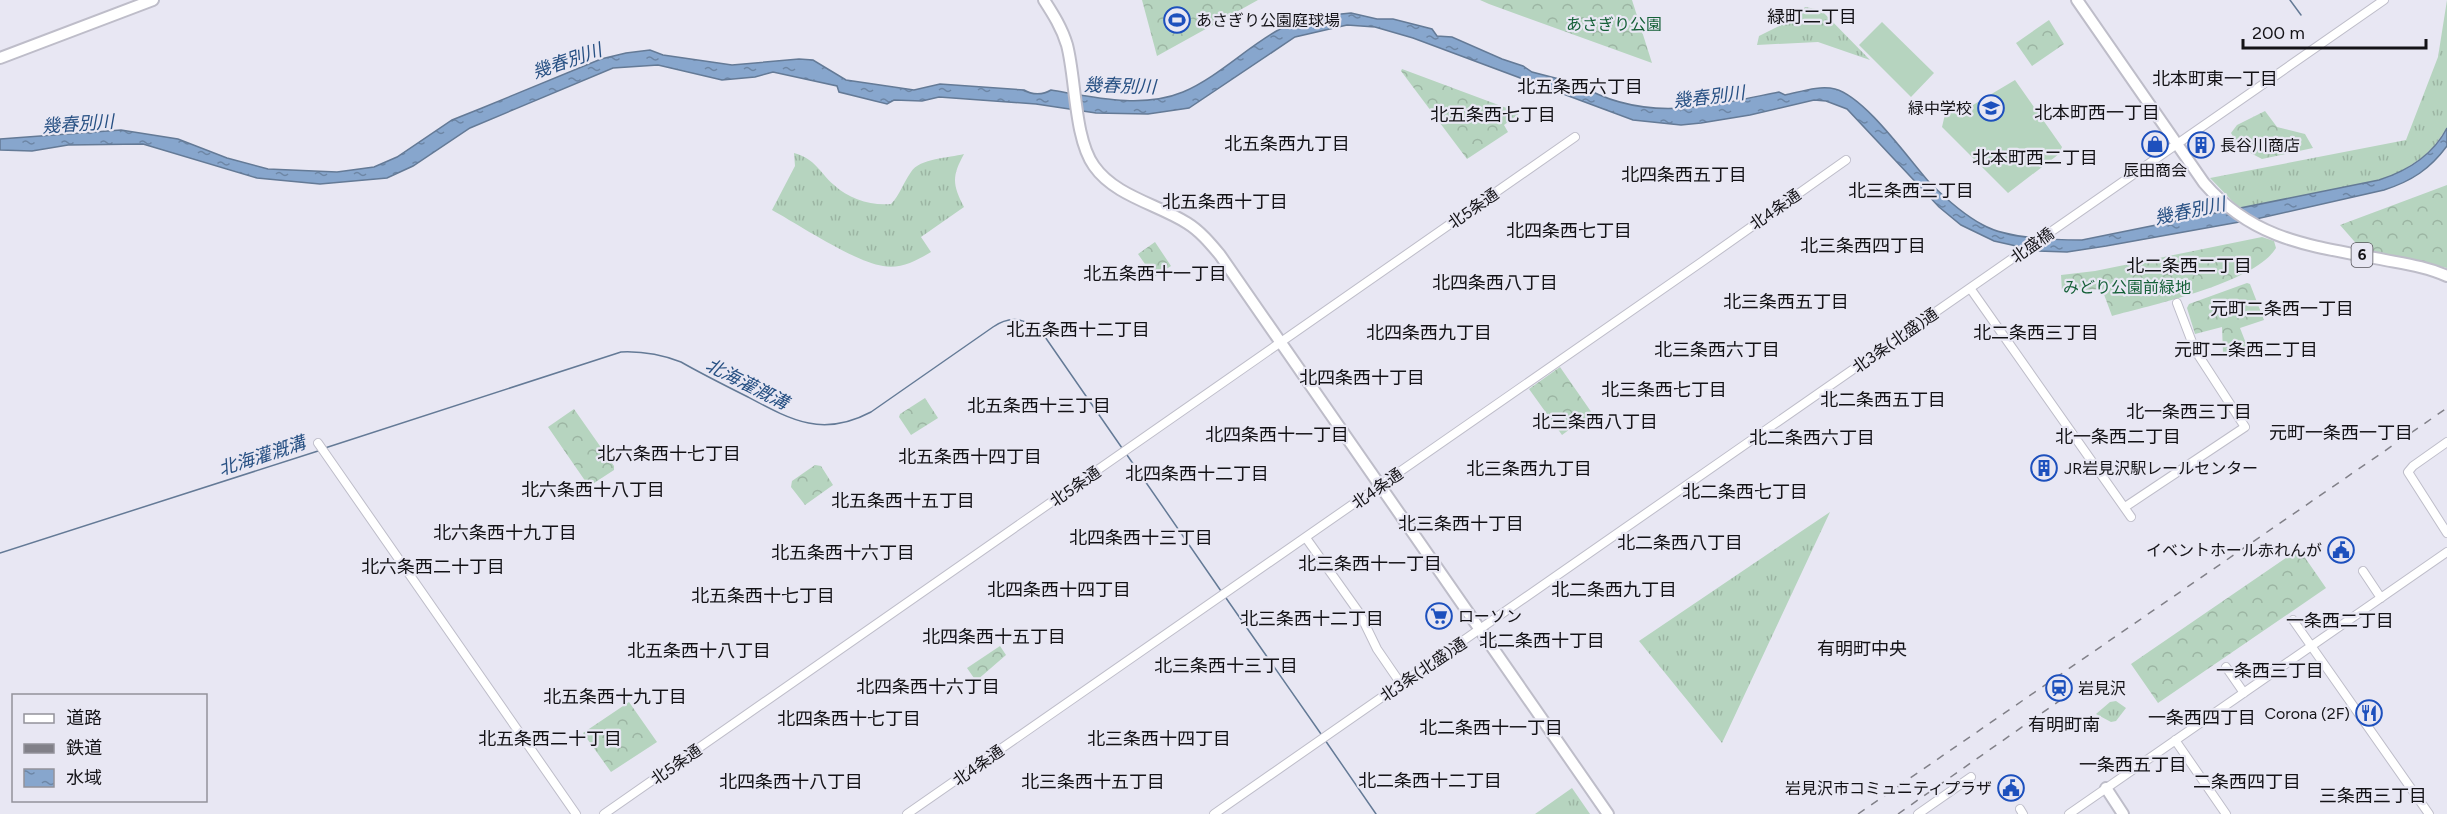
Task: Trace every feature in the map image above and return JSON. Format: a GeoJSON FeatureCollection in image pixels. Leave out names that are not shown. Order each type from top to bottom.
{"type":"FeatureCollection","features":[{"type":"Feature","properties":{"kind":"main road"},"geometry":{"type":"LineString","coordinates":[[0,58],[153,0]]}},
{"type":"Feature","properties":{"kind":"main road"},"geometry":{"type":"LineString","coordinates":[[1044,0],[1063,33],[1071,64],[1082,130],[1092,163],[1108,181],[1188,224],[1210,243],[1608,814]]}},
{"type":"Feature","properties":{"kind":"main road","name":"6"},"geometry":{"type":"LineString","coordinates":[[2077,0],[2204,183],[2216,197],[2240,216],[2277,237],[2416,266],[2447,276]]}},
{"type":"Feature","properties":{"kind":"main road"},"geometry":{"type":"LineString","coordinates":[[2106,788],[2123,814]]}},
{"type":"Feature","properties":{"kind":"street"},"geometry":{"type":"LineString","coordinates":[[2177,144],[2384,0]]}},
{"type":"Feature","properties":{"kind":"street","name":"北5条通"},"geometry":{"type":"LineString","coordinates":[[604,814],[1575,137]]}},
{"type":"Feature","properties":{"kind":"street","name":"北盛橋"},"geometry":{"type":"LineString","coordinates":[[1986,277],[2177,144]]}},
{"type":"Feature","properties":{"kind":"street","name":"北4条通"},"geometry":{"type":"LineString","coordinates":[[908,814],[1846,160]]}},
{"type":"Feature","properties":{"kind":"street","name":"北3条(北盛)通"},"geometry":{"type":"LineString","coordinates":[[1214,814],[1986,277]]}},
{"type":"Feature","properties":{"kind":"street"},"geometry":{"type":"LineString","coordinates":[[1970,288],[2131,517]]}},
{"type":"Feature","properties":{"kind":"street"},"geometry":{"type":"LineString","coordinates":[[2125,507],[2245,427],[2195,350],[2177,303]]}},
{"type":"Feature","properties":{"kind":"street"},"geometry":{"type":"LineString","coordinates":[[2447,442],[2408,472],[2447,533]]}},
{"type":"Feature","properties":{"kind":"street"},"geometry":{"type":"LineString","coordinates":[[318,443],[576,814]]}},
{"type":"Feature","properties":{"kind":"street"},"geometry":{"type":"LineString","coordinates":[[1306,538],[1360,614],[1377,649],[1401,684]]}},
{"type":"Feature","properties":{"kind":"street"},"geometry":{"type":"LineString","coordinates":[[2069,814],[2447,552]]}},
{"type":"Feature","properties":{"kind":"street"},"geometry":{"type":"LineString","coordinates":[[2363,571],[2381,598]]}},
{"type":"Feature","properties":{"kind":"street"},"geometry":{"type":"LineString","coordinates":[[2293,620],[2429,814]]}},
{"type":"Feature","properties":{"kind":"street"},"geometry":{"type":"LineString","coordinates":[[2226,667],[2244,693]]}},
{"type":"Feature","properties":{"kind":"street"},"geometry":{"type":"LineString","coordinates":[[2175,741],[2226,814]]}},
{"type":"Feature","properties":{"kind":"street"},"geometry":{"type":"LineString","coordinates":[[1918,814],[1971,777]]}},
{"type":"Feature","properties":{"kind":"green space"},"geometry":{"type":"Polygon","coordinates":[[[1142,0],[1258,0],[1157,56],[1142,0]]]}},
{"type":"Feature","properties":{"kind":"green space","name":"あさぎり公園庭球場"},"geometry":{"type":"Polygon","coordinates":[[[1159,0],[1198,0],[1203,13],[1170,27],[1159,0]]]}},
{"type":"Feature","properties":{"kind":"green space","name":"あさぎり公園"},"geometry":{"type":"Polygon","coordinates":[[[1480,0],[1632,0],[1652,63],[1489,4],[1480,0]]]}},
{"type":"Feature","properties":{"kind":"green space"},"geometry":{"type":"Polygon","coordinates":[[[2447,0],[2447,128],[2423,157],[2397,174],[2379,180],[2240,209],[2210,178],[2406,140],[2438,57],[2447,0]]]}},
{"type":"Feature","properties":{"kind":"green space"},"geometry":{"type":"Polygon","coordinates":[[[1805,7],[1821,10],[1870,60],[1818,42],[1757,45],[1759,36],[1797,17],[1805,7]]]}},
{"type":"Feature","properties":{"kind":"green space"},"geometry":{"type":"Polygon","coordinates":[[[2049,20],[2064,44],[2032,66],[2016,43],[2049,20]]]}},
{"type":"Feature","properties":{"kind":"green space"},"geometry":{"type":"Polygon","coordinates":[[[1882,22],[1934,73],[1911,97],[1859,45],[1882,22]]]}},
{"type":"Feature","properties":{"kind":"green space"},"geometry":{"type":"Polygon","coordinates":[[[1402,69],[1520,113],[1504,125],[1508,132],[1467,159],[1401,71],[1402,69]]]}},
{"type":"Feature","properties":{"kind":"green space"},"geometry":{"type":"Polygon","coordinates":[[[2015,80],[2062,147],[2059,154],[2008,193],[1942,127],[1946,110],[1972,114],[1973,105],[2015,80]]]}},
{"type":"Feature","properties":{"kind":"green space"},"geometry":{"type":"Polygon","coordinates":[[[2265,111],[2277,127],[2305,134],[2313,148],[2262,159],[2239,147],[2231,133],[2237,125],[2265,111]]]}},
{"type":"Feature","properties":{"kind":"green space"},"geometry":{"type":"Polygon","coordinates":[[[794,153],[808,159],[846,194],[861,201],[876,204],[891,204],[915,167],[935,159],[964,154],[957,168],[955,180],[957,192],[964,207],[921,237],[931,252],[902,265],[890,267],[871,263],[772,210],[795,166],[794,153]]]}},
{"type":"Feature","properties":{"kind":"green space"},"geometry":{"type":"Polygon","coordinates":[[[2447,185],[2447,268],[2361,249],[2340,225],[2447,185]]]}},
{"type":"Feature","properties":{"kind":"green space","name":"みどり公園前緑地"},"geometry":{"type":"Polygon","coordinates":[[[2262,237],[2274,241],[2276,248],[2265,261],[2225,282],[2151,306],[2112,316],[2102,289],[2062,291],[2061,275],[2095,271],[2262,237]]]}},
{"type":"Feature","properties":{"kind":"green space"},"geometry":{"type":"Polygon","coordinates":[[[1155,242],[1171,266],[1154,277],[1138,254],[1155,242]]]}},
{"type":"Feature","properties":{"kind":"green space"},"geometry":{"type":"Polygon","coordinates":[[[2247,283],[2250,284],[2264,320],[2240,328],[2247,346],[2223,353],[2222,327],[2195,334],[2187,308],[2189,304],[2247,283]]]}},
{"type":"Feature","properties":{"kind":"green space"},"geometry":{"type":"Polygon","coordinates":[[[1560,367],[1592,413],[1562,435],[1529,389],[1560,367]]]}},
{"type":"Feature","properties":{"kind":"green space"},"geometry":{"type":"Polygon","coordinates":[[[925,398],[938,418],[911,435],[899,417],[900,414],[925,398]]]}},
{"type":"Feature","properties":{"kind":"green space"},"geometry":{"type":"Polygon","coordinates":[[[574,409],[614,466],[614,470],[591,485],[588,485],[548,427],[574,409]]]}},
{"type":"Feature","properties":{"kind":"green space"},"geometry":{"type":"Polygon","coordinates":[[[815,465],[821,466],[833,485],[805,505],[791,487],[792,481],[815,465]]]}},
{"type":"Feature","properties":{"kind":"green space"},"geometry":{"type":"Polygon","coordinates":[[[1830,512],[1722,743],[1639,641],[1830,512]]]}},
{"type":"Feature","properties":{"kind":"green space"},"geometry":{"type":"Polygon","coordinates":[[[2299,549],[2326,588],[2158,703],[2131,664],[2299,549]]]}},
{"type":"Feature","properties":{"kind":"green space"},"geometry":{"type":"Polygon","coordinates":[[[1000,646],[1006,655],[976,681],[967,668],[1000,646]]]}},
{"type":"Feature","properties":{"kind":"green space"},"geometry":{"type":"Polygon","coordinates":[[[2116,701],[2126,708],[2116,721],[2111,722],[2096,714],[2110,702],[2116,701]]]}},
{"type":"Feature","properties":{"kind":"green space"},"geometry":{"type":"Polygon","coordinates":[[[629,702],[657,742],[611,772],[583,733],[629,702]]]}},
{"type":"Feature","properties":{"kind":"green space"},"geometry":{"type":"Polygon","coordinates":[[[1572,788],[1590,814],[1535,814],[1572,788]]]}},
{"type":"Feature","properties":{"kind":"water"},"geometry":{"type":"Polygon","coordinates":[[[1351,13],[1377,19],[1393,19],[1432,29],[1437,36],[1452,37],[1523,66],[1532,72],[1559,79],[1572,86],[1578,84],[1627,104],[1652,108],[1702,106],[1779,92],[1785,95],[1816,88],[1835,89],[1847,94],[1872,115],[1929,182],[1962,211],[1993,230],[2031,238],[2082,240],[2379,180],[2418,161],[2427,154],[2447,128],[2447,146],[2420,173],[2384,190],[2256,219],[2106,246],[2067,252],[2038,251],[1994,241],[1961,225],[1939,207],[1847,109],[1826,101],[1814,100],[1750,115],[1681,125],[1633,120],[1413,38],[1375,27],[1347,25],[1295,37],[1189,108],[1148,114],[1096,113],[1036,104],[939,97],[922,101],[894,100],[887,104],[839,92],[837,86],[773,72],[755,77],[722,80],[658,65],[613,68],[470,128],[413,166],[387,178],[320,184],[257,178],[143,144],[68,145],[32,151],[0,150],[0,139],[121,130],[178,139],[227,158],[268,169],[337,172],[374,167],[397,157],[452,120],[601,59],[650,50],[663,55],[732,65],[799,59],[813,60],[846,80],[914,90],[940,84],[1024,90],[1038,94],[1051,90],[1117,100],[1151,100],[1167,97],[1196,86],[1280,29],[1314,18],[1351,13]]]}},
{"type":"Feature","properties":{"kind":"waterway"},"geometry":{"type":"LineString","coordinates":[[2290,0],[2301,15]]}},
{"type":"Feature","properties":{"kind":"waterway","name":"北海灌漑溝"},"geometry":{"type":"LineString","coordinates":[[325,448],[621,352],[659,355],[673,359],[792,418],[807,423],[837,424],[871,412],[993,327],[1007,320],[1025,322],[1043,334],[1122,448]]}},
{"type":"Feature","properties":{"kind":"waterway","name":"北海灌漑溝"},"geometry":{"type":"LineString","coordinates":[[0,553],[318,451]]}},
{"type":"Feature","properties":{"kind":"waterway","name":"北海灌漑溝"},"geometry":{"type":"LineString","coordinates":[[1127,455],[1221,591]]}},
{"type":"Feature","properties":{"kind":"waterway","name":"北海灌漑溝"},"geometry":{"type":"LineString","coordinates":[[1226,598],[1321,734]]}},
{"type":"Feature","properties":{"kind":"waterway","name":"北海灌漑溝"},"geometry":{"type":"LineString","coordinates":[[1325,740],[1376,814]]}},
{"type":"Feature","properties":{"kind":"railway"},"geometry":{"type":"LineString","coordinates":[[1858,814],[2447,408]]}},
{"type":"Feature","properties":{"kind":"railway"},"geometry":{"type":"LineString","coordinates":[[1898,814],[2072,692]]}},
{"type":"Feature","properties":{"kind":"place","name":"あさぎり公園庭球場"},"geometry":{"type":"Point","coordinates":[1177,20]}},
{"type":"Feature","properties":{"kind":"place","name":"緑中学校"},"geometry":{"type":"Point","coordinates":[1991,108]}},
{"type":"Feature","properties":{"kind":"place","name":"辰田商会"},"geometry":{"type":"Point","coordinates":[2155,144]}},
{"type":"Feature","properties":{"kind":"place","name":"長谷川商店"},"geometry":{"type":"Point","coordinates":[2201,145]}},
{"type":"Feature","properties":{"kind":"place","name":"JR岩見沢駅レールセンター"},"geometry":{"type":"Point","coordinates":[2044,468]}},
{"type":"Feature","properties":{"kind":"place","name":"イベントホール赤れんが"},"geometry":{"type":"Point","coordinates":[2341,550]}},
{"type":"Feature","properties":{"kind":"place","name":"ローソン"},"geometry":{"type":"Point","coordinates":[1439,616]}},
{"type":"Feature","properties":{"kind":"place","name":"岩見沢"},"geometry":{"type":"Point","coordinates":[2059,688]}},
{"type":"Feature","properties":{"kind":"place","name":"Corona (2F)"},"geometry":{"type":"Point","coordinates":[2369,713]}},
{"type":"Feature","properties":{"kind":"place","name":"岩見沢市コミュニティプラザ"},"geometry":{"type":"Point","coordinates":[2011,788]}},
{"type":"Feature","properties":{"kind":"district","name":"緑町二丁目"},"geometry":{"type":"Point","coordinates":[1812,17]}},
{"type":"Feature","properties":{"kind":"district","name":"北本町東一丁目"},"geometry":{"type":"Point","coordinates":[2215,79]}},
{"type":"Feature","properties":{"kind":"district","name":"北五条西六丁目"},"geometry":{"type":"Point","coordinates":[1580,87]}},
{"type":"Feature","properties":{"kind":"district","name":"北本町西一丁目"},"geometry":{"type":"Point","coordinates":[2097,113]}},
{"type":"Feature","properties":{"kind":"district","name":"北五条西七丁目"},"geometry":{"type":"Point","coordinates":[1493,115]}},
{"type":"Feature","properties":{"kind":"district","name":"北五条西九丁目"},"geometry":{"type":"Point","coordinates":[1287,144]}},
{"type":"Feature","properties":{"kind":"district","name":"北本町西二丁目"},"geometry":{"type":"Point","coordinates":[2035,158]}},
{"type":"Feature","properties":{"kind":"district","name":"北四条西五丁目"},"geometry":{"type":"Point","coordinates":[1684,175]}},
{"type":"Feature","properties":{"kind":"district","name":"北三条西三丁目"},"geometry":{"type":"Point","coordinates":[1911,191]}},
{"type":"Feature","properties":{"kind":"district","name":"北五条西十丁目"},"geometry":{"type":"Point","coordinates":[1225,202]}},
{"type":"Feature","properties":{"kind":"district","name":"北四条西七丁目"},"geometry":{"type":"Point","coordinates":[1569,231]}},
{"type":"Feature","properties":{"kind":"district","name":"北三条西四丁目"},"geometry":{"type":"Point","coordinates":[1863,246]}},
{"type":"Feature","properties":{"kind":"district","name":"北二条西二丁目"},"geometry":{"type":"Point","coordinates":[2189,266]}},
{"type":"Feature","properties":{"kind":"district","name":"北五条西十一丁目"},"geometry":{"type":"Point","coordinates":[1155,274]}},
{"type":"Feature","properties":{"kind":"district","name":"北四条西八丁目"},"geometry":{"type":"Point","coordinates":[1495,283]}},
{"type":"Feature","properties":{"kind":"district","name":"北三条西五丁目"},"geometry":{"type":"Point","coordinates":[1786,302]}},
{"type":"Feature","properties":{"kind":"district","name":"元町二条西一丁目"},"geometry":{"type":"Point","coordinates":[2282,309]}},
{"type":"Feature","properties":{"kind":"district","name":"北五条西十二丁目"},"geometry":{"type":"Point","coordinates":[1078,330]}},
{"type":"Feature","properties":{"kind":"district","name":"北四条西九丁目"},"geometry":{"type":"Point","coordinates":[1429,333]}},
{"type":"Feature","properties":{"kind":"district","name":"北二条西三丁目"},"geometry":{"type":"Point","coordinates":[2036,333]}},
{"type":"Feature","properties":{"kind":"district","name":"北三条西六丁目"},"geometry":{"type":"Point","coordinates":[1717,350]}},
{"type":"Feature","properties":{"kind":"district","name":"元町二条西二丁目"},"geometry":{"type":"Point","coordinates":[2246,350]}},
{"type":"Feature","properties":{"kind":"district","name":"北四条西十丁目"},"geometry":{"type":"Point","coordinates":[1362,378]}},
{"type":"Feature","properties":{"kind":"district","name":"北三条西七丁目"},"geometry":{"type":"Point","coordinates":[1664,390]}},
{"type":"Feature","properties":{"kind":"district","name":"北二条西五丁目"},"geometry":{"type":"Point","coordinates":[1883,400]}},
{"type":"Feature","properties":{"kind":"district","name":"北五条西十三丁目"},"geometry":{"type":"Point","coordinates":[1039,406]}},
{"type":"Feature","properties":{"kind":"district","name":"北一条西三丁目"},"geometry":{"type":"Point","coordinates":[2189,412]}},
{"type":"Feature","properties":{"kind":"district","name":"北三条西八丁目"},"geometry":{"type":"Point","coordinates":[1595,422]}},
{"type":"Feature","properties":{"kind":"district","name":"元町一条西一丁目"},"geometry":{"type":"Point","coordinates":[2341,433]}},
{"type":"Feature","properties":{"kind":"district","name":"北四条西十一丁目"},"geometry":{"type":"Point","coordinates":[1277,435]}},
{"type":"Feature","properties":{"kind":"district","name":"北一条西二丁目"},"geometry":{"type":"Point","coordinates":[2118,437]}},
{"type":"Feature","properties":{"kind":"district","name":"北二条西六丁目"},"geometry":{"type":"Point","coordinates":[1812,438]}},
{"type":"Feature","properties":{"kind":"district","name":"北六条西十七丁目"},"geometry":{"type":"Point","coordinates":[669,454]}},
{"type":"Feature","properties":{"kind":"district","name":"北五条西十四丁目"},"geometry":{"type":"Point","coordinates":[970,457]}},
{"type":"Feature","properties":{"kind":"district","name":"北三条西九丁目"},"geometry":{"type":"Point","coordinates":[1529,469]}},
{"type":"Feature","properties":{"kind":"district","name":"北四条西十二丁目"},"geometry":{"type":"Point","coordinates":[1197,474]}},
{"type":"Feature","properties":{"kind":"district","name":"北六条西十八丁目"},"geometry":{"type":"Point","coordinates":[593,490]}},
{"type":"Feature","properties":{"kind":"district","name":"北二条西七丁目"},"geometry":{"type":"Point","coordinates":[1745,492]}},
{"type":"Feature","properties":{"kind":"district","name":"北五条西十五丁目"},"geometry":{"type":"Point","coordinates":[903,501]}},
{"type":"Feature","properties":{"kind":"district","name":"北三条西十丁目"},"geometry":{"type":"Point","coordinates":[1461,524]}},
{"type":"Feature","properties":{"kind":"district","name":"北六条西十九丁目"},"geometry":{"type":"Point","coordinates":[505,533]}},
{"type":"Feature","properties":{"kind":"district","name":"北四条西十三丁目"},"geometry":{"type":"Point","coordinates":[1141,538]}},
{"type":"Feature","properties":{"kind":"district","name":"北二条西八丁目"},"geometry":{"type":"Point","coordinates":[1680,543]}},
{"type":"Feature","properties":{"kind":"district","name":"北五条西十六丁目"},"geometry":{"type":"Point","coordinates":[843,553]}},
{"type":"Feature","properties":{"kind":"district","name":"北三条西十一丁目"},"geometry":{"type":"Point","coordinates":[1370,564]}},
{"type":"Feature","properties":{"kind":"district","name":"北六条西二十丁目"},"geometry":{"type":"Point","coordinates":[433,567]}},
{"type":"Feature","properties":{"kind":"district","name":"北四条西十四丁目"},"geometry":{"type":"Point","coordinates":[1059,590]}},
{"type":"Feature","properties":{"kind":"district","name":"北二条西九丁目"},"geometry":{"type":"Point","coordinates":[1614,590]}},
{"type":"Feature","properties":{"kind":"district","name":"北五条西十七丁目"},"geometry":{"type":"Point","coordinates":[763,596]}},
{"type":"Feature","properties":{"kind":"district","name":"北三条西十二丁目"},"geometry":{"type":"Point","coordinates":[1312,619]}},
{"type":"Feature","properties":{"kind":"district","name":"一条西二丁目"},"geometry":{"type":"Point","coordinates":[2340,621]}},
{"type":"Feature","properties":{"kind":"district","name":"北四条西十五丁目"},"geometry":{"type":"Point","coordinates":[994,637]}},
{"type":"Feature","properties":{"kind":"district","name":"北二条西十丁目"},"geometry":{"type":"Point","coordinates":[1542,641]}},
{"type":"Feature","properties":{"kind":"district","name":"有明町中央"},"geometry":{"type":"Point","coordinates":[1862,649]}},
{"type":"Feature","properties":{"kind":"district","name":"北五条西十八丁目"},"geometry":{"type":"Point","coordinates":[699,651]}},
{"type":"Feature","properties":{"kind":"district","name":"北三条西十三丁目"},"geometry":{"type":"Point","coordinates":[1226,666]}},
{"type":"Feature","properties":{"kind":"district","name":"一条西三丁目"},"geometry":{"type":"Point","coordinates":[2270,671]}},
{"type":"Feature","properties":{"kind":"district","name":"北四条西十六丁目"},"geometry":{"type":"Point","coordinates":[928,687]}},
{"type":"Feature","properties":{"kind":"district","name":"北五条西十九丁目"},"geometry":{"type":"Point","coordinates":[615,697]}},
{"type":"Feature","properties":{"kind":"district","name":"一条西四丁目"},"geometry":{"type":"Point","coordinates":[2202,718]}},
{"type":"Feature","properties":{"kind":"district","name":"北四条西十七丁目"},"geometry":{"type":"Point","coordinates":[849,719]}},
{"type":"Feature","properties":{"kind":"district","name":"有明町南"},"geometry":{"type":"Point","coordinates":[2064,725]}},
{"type":"Feature","properties":{"kind":"district","name":"北二条西十一丁目"},"geometry":{"type":"Point","coordinates":[1491,728]}},
{"type":"Feature","properties":{"kind":"district","name":"北五条西二十丁目"},"geometry":{"type":"Point","coordinates":[550,739]}},
{"type":"Feature","properties":{"kind":"district","name":"北三条西十四丁目"},"geometry":{"type":"Point","coordinates":[1159,739]}},
{"type":"Feature","properties":{"kind":"district","name":"一条西五丁目"},"geometry":{"type":"Point","coordinates":[2133,765]}},
{"type":"Feature","properties":{"kind":"district","name":"北二条西十二丁目"},"geometry":{"type":"Point","coordinates":[1430,781]}},
{"type":"Feature","properties":{"kind":"district","name":"北四条西十八丁目"},"geometry":{"type":"Point","coordinates":[791,782]}},
{"type":"Feature","properties":{"kind":"district","name":"北三条西十五丁目"},"geometry":{"type":"Point","coordinates":[1093,782]}},
{"type":"Feature","properties":{"kind":"district","name":"二条西四丁目"},"geometry":{"type":"Point","coordinates":[2247,782]}},
{"type":"Feature","properties":{"kind":"district","name":"三条西三丁目"},"geometry":{"type":"Point","coordinates":[2373,796]}},
{"type":"Feature","properties":{"kind":"water label","name":"幾春別川"},"geometry":{"type":"Point","coordinates":[567,61]}},
{"type":"Feature","properties":{"kind":"water label","name":"幾春別川"},"geometry":{"type":"Point","coordinates":[1120,86]}},
{"type":"Feature","properties":{"kind":"water label","name":"幾春別川"},"geometry":{"type":"Point","coordinates":[1709,97]}},
{"type":"Feature","properties":{"kind":"water label","name":"幾春別川"},"geometry":{"type":"Point","coordinates":[78,124]}},
{"type":"Feature","properties":{"kind":"water label","name":"幾春別川"},"geometry":{"type":"Point","coordinates":[2190,211]}}]}
